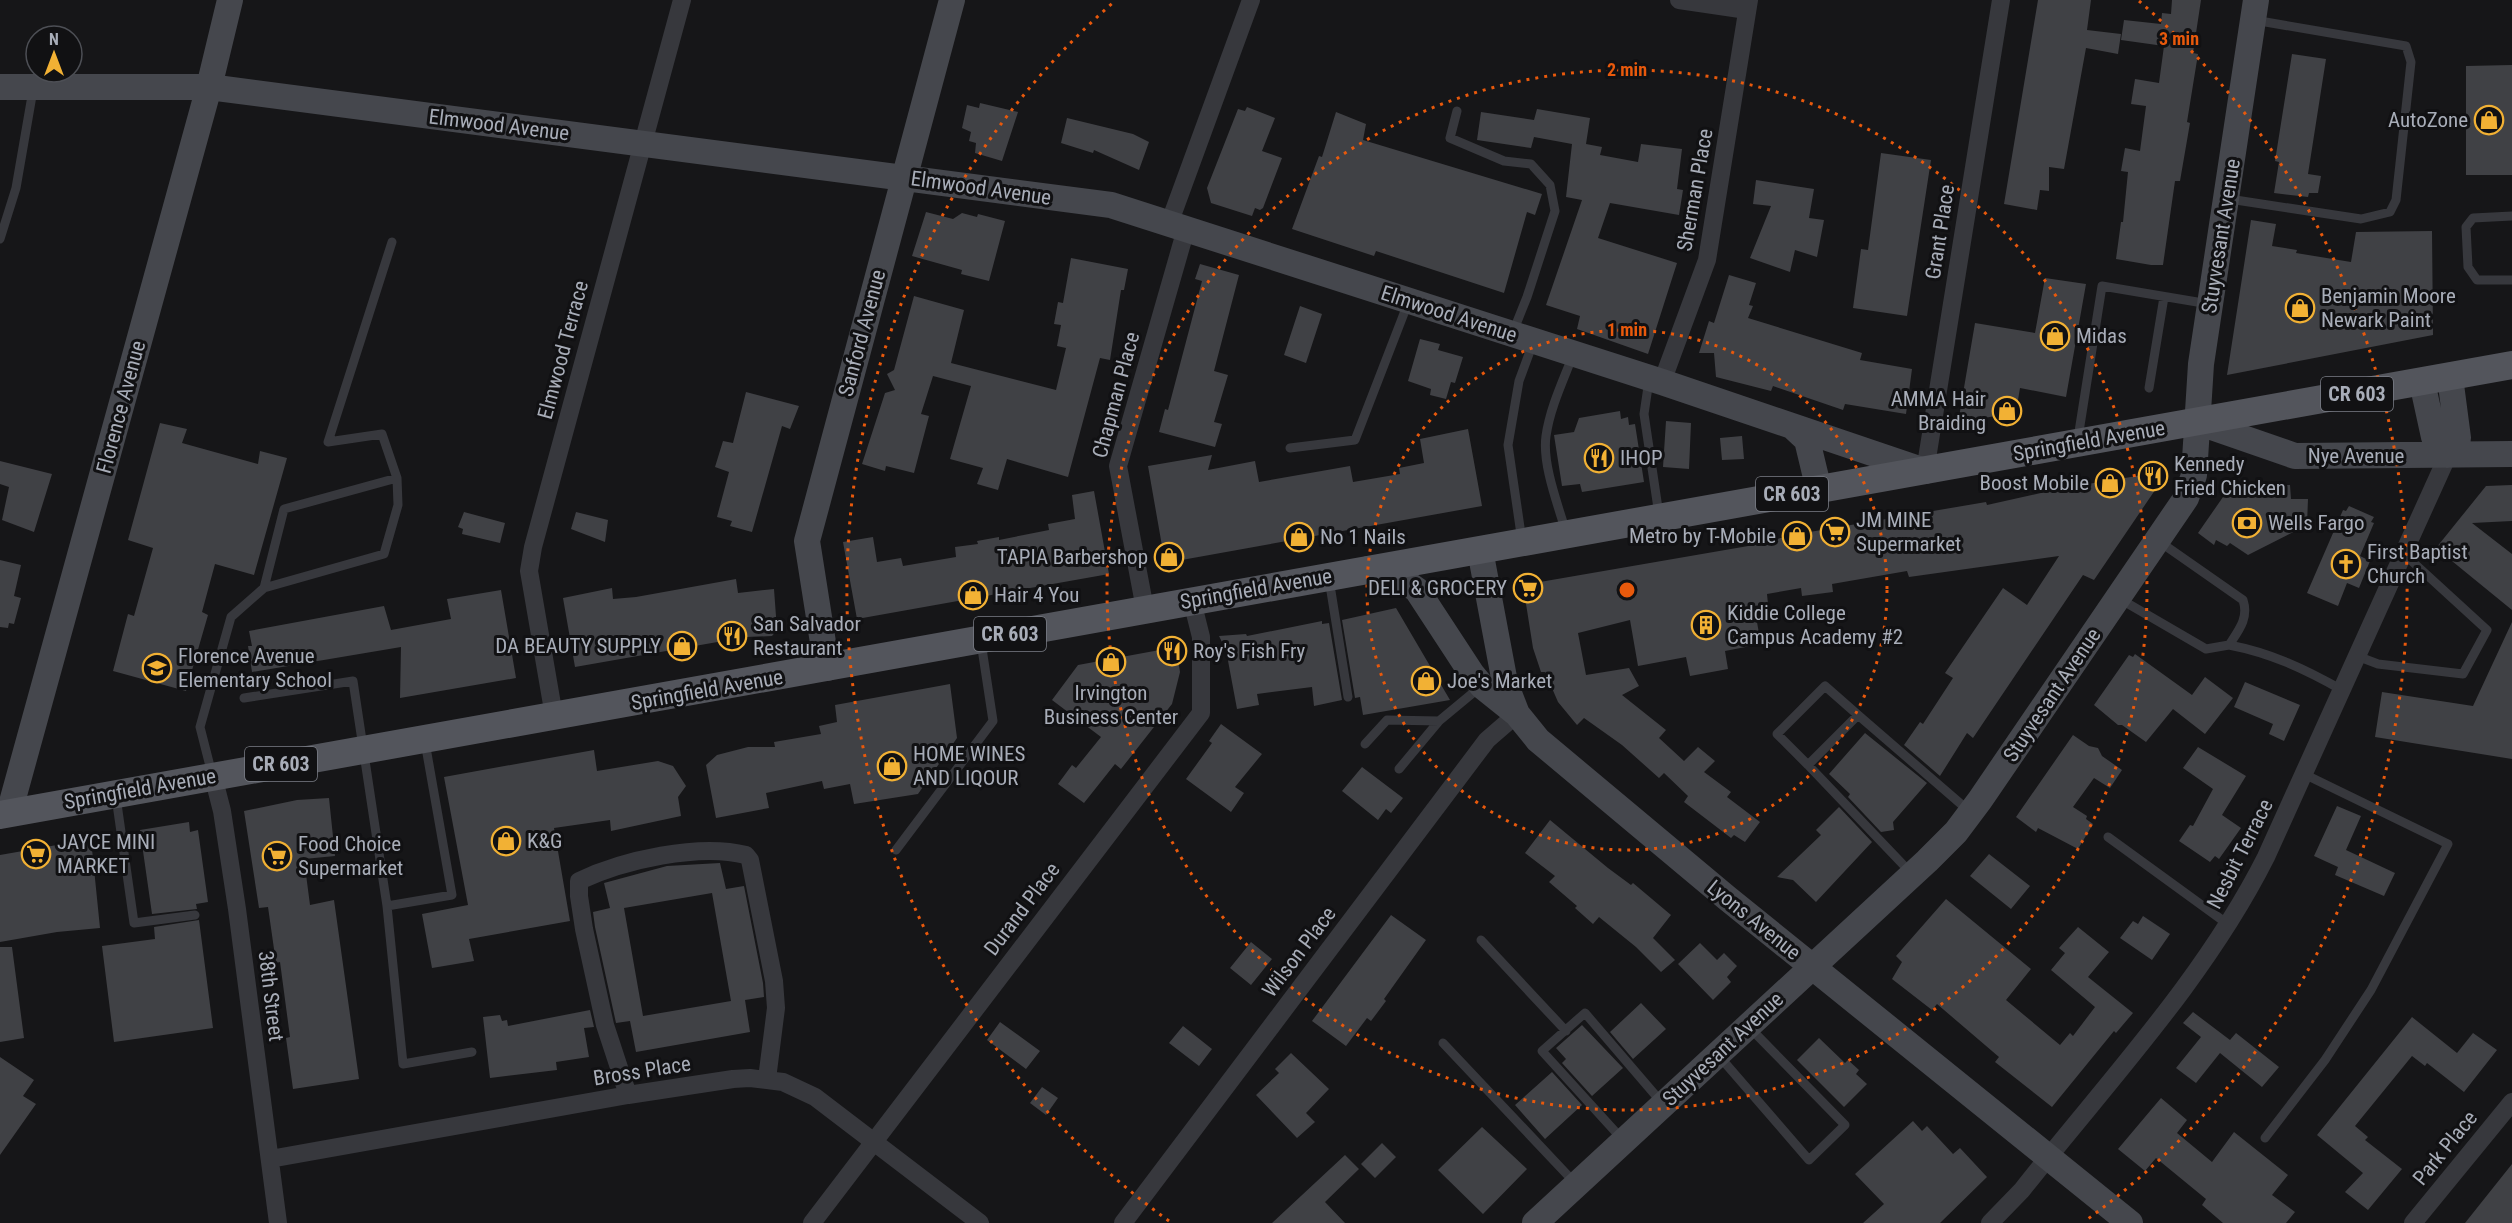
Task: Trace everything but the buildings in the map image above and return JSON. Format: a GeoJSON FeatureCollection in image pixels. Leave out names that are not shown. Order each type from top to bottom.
{"type":"FeatureCollection","features":[{"type":"Feature","properties":{"kind":"main road","name":"Florence Avenue"},"geometry":{"type":"LineString","coordinates":[[4,814],[209,87],[230,0]]}},
{"type":"Feature","properties":{"kind":"main road","name":"Sanford Avenue"},"geometry":{"type":"LineString","coordinates":[[827,668],[807,541],[952,0]]}},
{"type":"Feature","properties":{"kind":"main road","name":"Stuyvesant Avenue"},"geometry":{"type":"LineString","coordinates":[[1535,1223],[1942,847],[1971,813],[2158,540],[2191,487],[2196,461],[2199,381],[2255,10]]}},
{"type":"Feature","properties":{"kind":"main road","name":"Elmwood Avenue"},"geometry":{"type":"LineString","coordinates":[[0,87],[209,87],[1111,205],[1656,380],[1924,471]]}},
{"type":"Feature","properties":{"kind":"main road","name":"Springfield Avenue"},"geometry":{"type":"LineString","coordinates":[[4,814],[2512,365]]}},
{"type":"Feature","properties":{"kind":"main road"},"geometry":{"type":"LineString","coordinates":[[2448,455],[2458,438],[2450,377]]}},
{"type":"Feature","properties":{"kind":"main road","name":"Nye Avenue"},"geometry":{"type":"LineString","coordinates":[[2422,382],[2434,437],[2448,455]]}},
{"type":"Feature","properties":{"kind":"main road","name":"Nye Avenue"},"geometry":{"type":"LineString","coordinates":[[2197,422],[2295,456],[2512,454]]}},
{"type":"Feature","properties":{"kind":"main road"},"geometry":{"type":"LineString","coordinates":[[1792,426],[1807,440],[1819,490]]}},
{"type":"Feature","properties":{"kind":"main road","name":"Lyons Avenue"},"geometry":{"type":"LineString","coordinates":[[1480,550],[1501,667],[1517,714],[1550,751],[1812,967],[2130,1223]]}},
{"type":"Feature","properties":{"kind":"main road"},"geometry":{"type":"LineString","coordinates":[[1367,569],[1400,578],[1416,590],[1482,686],[1517,714]]}},
{"type":"Feature","properties":{"kind":"street","name":"Elmwood Terrace"},"geometry":{"type":"LineString","coordinates":[[554,716],[529,571],[533,547],[682,0]]}},
{"type":"Feature","properties":{"kind":"street","name":"Chapman Place"},"geometry":{"type":"LineString","coordinates":[[1145,609],[1118,465],[1178,227],[1251,0]]}},
{"type":"Feature","properties":{"kind":"street"},"geometry":{"type":"LineString","coordinates":[[1679,0],[1748,5]]}},
{"type":"Feature","properties":{"kind":"street","name":"Grant Place"},"geometry":{"type":"LineString","coordinates":[[1924,471],[2001,0]]}},
{"type":"Feature","properties":{"kind":"street","name":"Sherman Place"},"geometry":{"type":"LineString","coordinates":[[1656,380],[1707,260],[1748,5]]}},
{"type":"Feature","properties":{"kind":"street","name":"Nesbit Terrace"},"geometry":{"type":"LineString","coordinates":[[1990,1223],[2012,1202],[2193,978],[2229,925],[2266,857],[2448,455]]}},
{"type":"Feature","properties":{"kind":"street","name":"Durand Place"},"geometry":{"type":"LineString","coordinates":[[812,1223],[1201,713],[1201,637],[1192,601]]}},
{"type":"Feature","properties":{"kind":"street","name":"Wilson Place"},"geometry":{"type":"LineString","coordinates":[[1123,1223],[1487,740],[1517,714]]}},
{"type":"Feature","properties":{"kind":"street","name":"38th Street"},"geometry":{"type":"LineString","coordinates":[[213,776],[222,811],[237,909],[278,1223]]}},
{"type":"Feature","properties":{"kind":"street"},"geometry":{"type":"LineString","coordinates":[[628,1095],[602,1014],[582,918],[579,881],[604,871],[688,852],[735,852],[746,855],[750,860],[774,981],[776,1008],[767,1079]]}},
{"type":"Feature","properties":{"kind":"street","name":"Bross Place"},"geometry":{"type":"LineString","coordinates":[[270,1159],[628,1095],[733,1079],[767,1079],[799,1087],[874,1141],[980,1223]]}},
{"type":"Feature","properties":{"kind":"street","name":"Park Place"},"geometry":{"type":"LineString","coordinates":[[2413,1223],[2512,1102]]}},
{"type":"Feature","properties":{"kind":"lane"},"geometry":{"type":"LineString","coordinates":[[2226,199],[2349,218],[2377,217],[2390,212],[2396,200],[2411,62],[2406,46],[2255,10]]}},
{"type":"Feature","properties":{"kind":"lane"},"geometry":{"type":"LineString","coordinates":[[0,239],[16,188],[34,87]]}},
{"type":"Feature","properties":{"kind":"lane"},"geometry":{"type":"LineString","coordinates":[[1457,111],[1450,138],[1504,160],[1531,164],[1550,185],[1554,198],[1555,211],[1527,297],[1519,381],[1508,445],[1522,542]]}},
{"type":"Feature","properties":{"kind":"lane"},"geometry":{"type":"LineString","coordinates":[[2512,216],[2473,218],[2466,227],[2468,267],[2477,280],[2512,280]]}},
{"type":"Feature","properties":{"kind":"lane"},"geometry":{"type":"LineString","coordinates":[[213,776],[200,727],[231,617],[264,588],[384,554],[398,505],[397,478],[382,434],[328,442],[392,242]]}},
{"type":"Feature","properties":{"kind":"lane"},"geometry":{"type":"LineString","coordinates":[[2077,444],[2103,286],[2210,304]]}},
{"type":"Feature","properties":{"kind":"lane"},"geometry":{"type":"LineString","coordinates":[[2149,388],[2164,297]]}},
{"type":"Feature","properties":{"kind":"lane"},"geometry":{"type":"LineString","coordinates":[[1290,448],[1355,440],[1409,301]]}},
{"type":"Feature","properties":{"kind":"lane"},"geometry":{"type":"LineString","coordinates":[[1566,535],[1550,475],[1546,437],[1554,404],[1574,354]]}},
{"type":"Feature","properties":{"kind":"lane"},"geometry":{"type":"LineString","coordinates":[[1656,380],[1644,414],[1660,518]]}},
{"type":"Feature","properties":{"kind":"lane"},"geometry":{"type":"LineString","coordinates":[[264,588],[284,509],[397,478]]}},
{"type":"Feature","properties":{"kind":"lane"},"geometry":{"type":"LineString","coordinates":[[2158,540],[2242,600],[2246,609],[2244,622],[2229,645]]}},
{"type":"Feature","properties":{"kind":"lane"},"geometry":{"type":"LineString","coordinates":[[2357,656],[2378,664],[2463,675],[2487,630],[2404,554]]}},
{"type":"Feature","properties":{"kind":"lane"},"geometry":{"type":"LineString","coordinates":[[1329,576],[1348,697]]}},
{"type":"Feature","properties":{"kind":"lane"},"geometry":{"type":"LineString","coordinates":[[2118,598],[2206,649],[2229,645],[2259,651],[2303,668],[2342,690]]}},
{"type":"Feature","properties":{"kind":"lane"},"geometry":{"type":"LineString","coordinates":[[896,850],[993,721],[980,640]]}},
{"type":"Feature","properties":{"kind":"lane"},"geometry":{"type":"LineString","coordinates":[[244,698],[353,681],[387,906],[403,1064],[472,1052]]}},
{"type":"Feature","properties":{"kind":"lane"},"geometry":{"type":"LineString","coordinates":[[1399,769],[1439,721],[1482,686]]}},
{"type":"Feature","properties":{"kind":"lane"},"geometry":{"type":"LineString","coordinates":[[1913,874],[1777,734],[1825,686],[1971,813]]}},
{"type":"Feature","properties":{"kind":"lane"},"geometry":{"type":"LineString","coordinates":[[1808,765],[1858,715]]}},
{"type":"Feature","properties":{"kind":"lane"},"geometry":{"type":"LineString","coordinates":[[1365,744],[1387,720],[1439,721]]}},
{"type":"Feature","properties":{"kind":"lane"},"geometry":{"type":"LineString","coordinates":[[387,906],[452,895],[425,740]]}},
{"type":"Feature","properties":{"kind":"lane"},"geometry":{"type":"LineString","coordinates":[[2265,1138],[2325,1060],[2371,990],[2448,844],[2304,774]]}},
{"type":"Feature","properties":{"kind":"lane"},"geometry":{"type":"LineString","coordinates":[[116,794],[134,923],[195,915]]}},
{"type":"Feature","properties":{"kind":"lane"},"geometry":{"type":"LineString","coordinates":[[2108,837],[2229,925]]}},
{"type":"Feature","properties":{"kind":"lane"},"geometry":{"type":"LineString","coordinates":[[1481,940],[1566,1031]]}},
{"type":"Feature","properties":{"kind":"lane"},"geometry":{"type":"LineString","coordinates":[[1623,1141],[1542,1051],[1585,1013],[1663,1104]]}},
{"type":"Feature","properties":{"kind":"lane"},"geometry":{"type":"LineString","coordinates":[[1718,1054],[1809,1160],[1845,1125],[1748,1026]]}},
{"type":"Feature","properties":{"kind":"lane"},"geometry":{"type":"LineString","coordinates":[[1443,1043],[1576,1185]]}},
{"type":"Feature","properties":{"kind":"place","name":"AutoZone"},"geometry":{"type":"Point","coordinates":[2489,120]}},
{"type":"Feature","properties":{"kind":"place","name":"Benjamin Moore Newark Paint"},"geometry":{"type":"Point","coordinates":[2300,308]}},
{"type":"Feature","properties":{"kind":"place","name":"Midas"},"geometry":{"type":"Point","coordinates":[2055,336]}},
{"type":"Feature","properties":{"kind":"place","name":"AMMA Hair Braiding"},"geometry":{"type":"Point","coordinates":[2007,411]}},
{"type":"Feature","properties":{"kind":"place","name":"IHOP"},"geometry":{"type":"Point","coordinates":[1599,458]}},
{"type":"Feature","properties":{"kind":"place","name":"Kennedy Fried Chicken"},"geometry":{"type":"Point","coordinates":[2153,476]}},
{"type":"Feature","properties":{"kind":"place","name":"Boost Mobile"},"geometry":{"type":"Point","coordinates":[2110,483]}},
{"type":"Feature","properties":{"kind":"place","name":"Wells Fargo"},"geometry":{"type":"Point","coordinates":[2247,523]}},
{"type":"Feature","properties":{"kind":"place","name":"JM MINE Supermarket"},"geometry":{"type":"Point","coordinates":[1835,532]}},
{"type":"Feature","properties":{"kind":"place","name":"Metro by T-Mobile"},"geometry":{"type":"Point","coordinates":[1797,536]}},
{"type":"Feature","properties":{"kind":"place","name":"No 1 Nails"},"geometry":{"type":"Point","coordinates":[1299,537]}},
{"type":"Feature","properties":{"kind":"place","name":"TAPIA Barbershop"},"geometry":{"type":"Point","coordinates":[1169,557]}},
{"type":"Feature","properties":{"kind":"place","name":"First Baptist Church"},"geometry":{"type":"Point","coordinates":[2346,564]}},
{"type":"Feature","properties":{"kind":"place","name":"DELI & GROCERY"},"geometry":{"type":"Point","coordinates":[1528,588]}},
{"type":"Feature","properties":{"kind":"place","name":"Hair 4 You"},"geometry":{"type":"Point","coordinates":[973,595]}},
{"type":"Feature","properties":{"kind":"place","name":"Kiddie College Campus Academy #2"},"geometry":{"type":"Point","coordinates":[1706,625]}},
{"type":"Feature","properties":{"kind":"place","name":"San Salvador Restaurant"},"geometry":{"type":"Point","coordinates":[732,636]}},
{"type":"Feature","properties":{"kind":"place","name":"DA BEAUTY SUPPLY"},"geometry":{"type":"Point","coordinates":[682,646]}},
{"type":"Feature","properties":{"kind":"place","name":"Roy's Fish Fry"},"geometry":{"type":"Point","coordinates":[1172,651]}},
{"type":"Feature","properties":{"kind":"place","name":"Irvington Business Center"},"geometry":{"type":"Point","coordinates":[1111,662]}},
{"type":"Feature","properties":{"kind":"place","name":"Florence Avenue Elementary School"},"geometry":{"type":"Point","coordinates":[157,668]}},
{"type":"Feature","properties":{"kind":"place","name":"Joe's Market"},"geometry":{"type":"Point","coordinates":[1426,681]}},
{"type":"Feature","properties":{"kind":"place","name":"HOME WINES AND LIQOUR"},"geometry":{"type":"Point","coordinates":[892,766]}},
{"type":"Feature","properties":{"kind":"place","name":"K&G"},"geometry":{"type":"Point","coordinates":[506,841]}},
{"type":"Feature","properties":{"kind":"place","name":"JAYCE MINI MARKET"},"geometry":{"type":"Point","coordinates":[36,854]}},
{"type":"Feature","properties":{"kind":"place","name":"Food Choice Supermarket"},"geometry":{"type":"Point","coordinates":[277,856]}}]}
